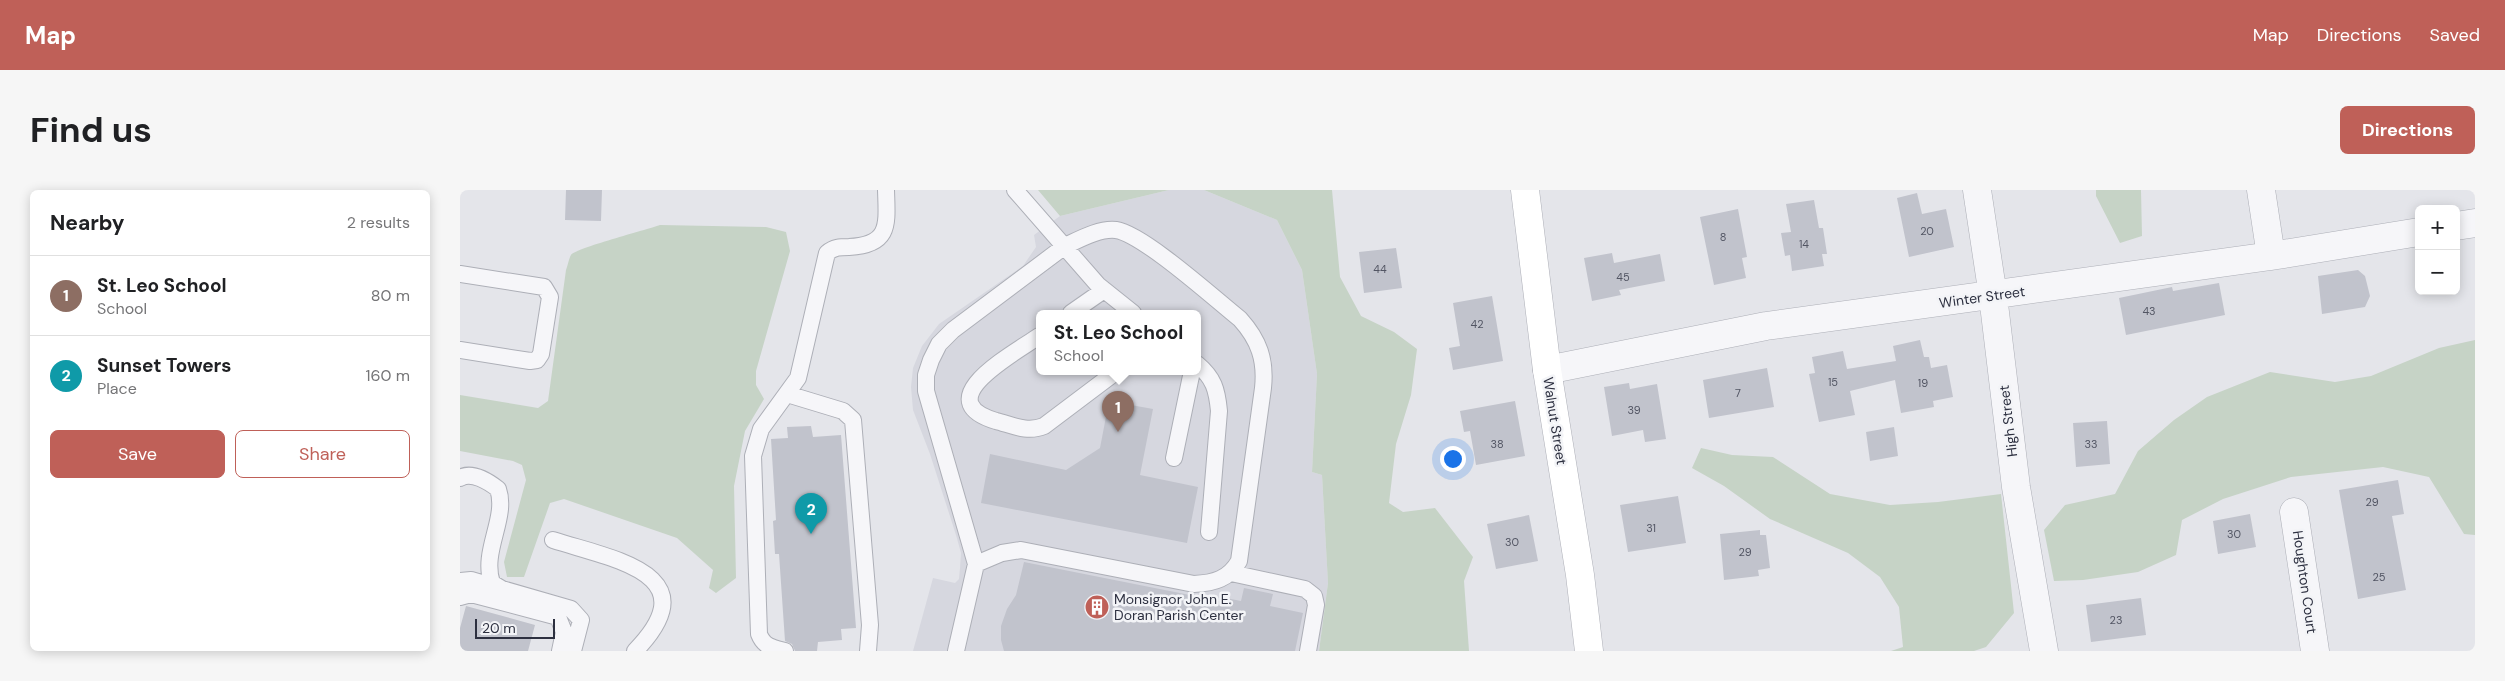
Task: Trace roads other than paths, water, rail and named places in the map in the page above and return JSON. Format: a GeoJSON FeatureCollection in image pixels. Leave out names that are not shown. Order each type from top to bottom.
{"type":"FeatureCollection","features":[{"type":"Feature","properties":{"kind":"street","name":"Walnut Street"},"geometry":{"type":"LineString","coordinates":[[1525,190],[1546,370],[1580,576],[1589,651]]}},
{"type":"Feature","properties":{"kind":"street","name":"High Street"},"geometry":{"type":"LineString","coordinates":[[1977,190],[1994,296],[2016,487],[2044,651]]}},
{"type":"Feature","properties":{"kind":"street"},"geometry":{"type":"LineString","coordinates":[[2261,190],[2271,256]]}},
{"type":"Feature","properties":{"kind":"street"},"geometry":{"type":"LineString","coordinates":[[2460,225],[2475,223]]}},
{"type":"Feature","properties":{"kind":"street","name":"Winter Street"},"geometry":{"type":"LineString","coordinates":[[1546,370],[1766,326],[1994,296],[2271,256],[2415,233]]}},
{"type":"Feature","properties":{"kind":"street","name":"Houghton Court"},"geometry":{"type":"LineString","coordinates":[[2294,512],[2315,651]]}},
{"type":"Feature","properties":{"kind":"lane"},"geometry":{"type":"LineString","coordinates":[[785,651],[769,647],[759,634],[752,470],[756,441],[761,429],[798,378],[827,253],[834,248],[868,246],[879,237],[887,224],[886,190]]}},
{"type":"Feature","properties":{"kind":"lane"},"geometry":{"type":"LineString","coordinates":[[1015,190],[1104,290],[1129,310]]}},
{"type":"Feature","properties":{"kind":"lane"},"geometry":{"type":"LineString","coordinates":[[956,651],[976,564],[928,405],[926,375],[939,344],[953,330],[1065,246],[1080,239],[1115,230],[1138,238],[1240,319],[1252,332],[1261,349],[1265,369],[1264,388],[1239,561],[1231,573],[1219,581],[1194,584],[1020,550],[1002,554],[976,564]]}},
{"type":"Feature","properties":{"kind":"lane"},"geometry":{"type":"LineString","coordinates":[[460,274],[544,287],[550,298],[540,354],[537,360],[460,350]]}},
{"type":"Feature","properties":{"kind":"lane"},"geometry":{"type":"LineString","coordinates":[[1075,310],[1104,290]]}},
{"type":"Feature","properties":{"kind":"lane"},"geometry":{"type":"LineString","coordinates":[[1036,338],[975,382],[970,397],[971,406],[980,416],[1024,429],[1037,429],[1044,426],[1112,375]]}},
{"type":"Feature","properties":{"kind":"lane"},"geometry":{"type":"LineString","coordinates":[[1201,368],[1213,380],[1218,397],[1219,411],[1209,532]]}},
{"type":"Feature","properties":{"kind":"lane"},"geometry":{"type":"LineString","coordinates":[[1174,458],[1191,375]]}},
{"type":"Feature","properties":{"kind":"lane"},"geometry":{"type":"LineString","coordinates":[[787,394],[843,411],[853,420],[870,625],[868,651]]}},
{"type":"Feature","properties":{"kind":"lane"},"geometry":{"type":"LineString","coordinates":[[460,478],[472,476],[491,483],[498,490],[500,505],[488,564],[492,583],[502,589]]}},
{"type":"Feature","properties":{"kind":"lane"},"geometry":{"type":"LineString","coordinates":[[553,540],[636,567],[653,578],[662,594],[660,610],[652,633],[635,651]]}},
{"type":"Feature","properties":{"kind":"lane"},"geometry":{"type":"LineString","coordinates":[[1231,573],[1305,589],[1314,596],[1316,606],[1308,651]]}},
{"type":"Feature","properties":{"kind":"lane"},"geometry":{"type":"LineString","coordinates":[[460,581],[471,580],[571,609],[581,620],[573,651]]}},
{"type":"Feature","properties":{"kind":"lane"},"geometry":{"type":"LineString","coordinates":[[460,597],[471,594],[558,617],[564,632],[560,651]]}},
{"type":"Feature","properties":{"kind":"place","name":"St. Leo School"},"geometry":{"type":"Point","coordinates":[1118,432]}},
{"type":"Feature","properties":{"kind":"place","name":"Sunset Towers"},"geometry":{"type":"Point","coordinates":[811,534]}},
{"type":"Feature","properties":{"kind":"place","name":"Monsignor John E. Doran Parish Center"},"geometry":{"type":"Point","coordinates":[1097,607]}}]}
